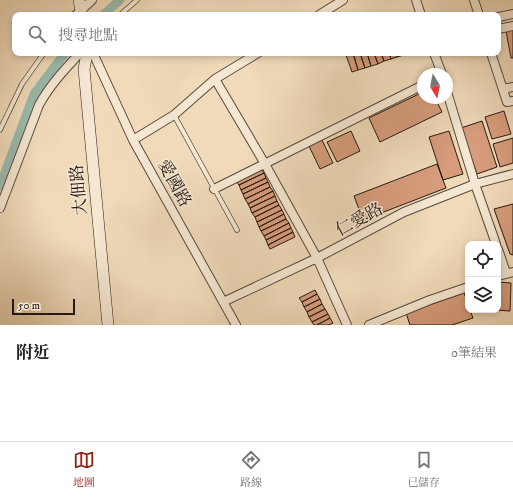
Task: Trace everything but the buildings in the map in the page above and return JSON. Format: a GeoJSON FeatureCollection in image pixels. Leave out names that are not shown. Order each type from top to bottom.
{"type":"FeatureCollection","features":[{"type":"Feature","properties":{"kind":"street"},"geometry":{"type":"LineString","coordinates":[[79,9],[92,0]]}},
{"type":"Feature","properties":{"kind":"street"},"geometry":{"type":"LineString","coordinates":[[324,12],[343,0]]}},
{"type":"Feature","properties":{"kind":"street"},"geometry":{"type":"LineString","coordinates":[[416,0],[420,12]]}},
{"type":"Feature","properties":{"kind":"street"},"geometry":{"type":"LineString","coordinates":[[474,0],[478,12]]}},
{"type":"Feature","properties":{"kind":"street"},"geometry":{"type":"LineString","coordinates":[[501,16],[513,14]]}},
{"type":"Feature","properties":{"kind":"street"},"geometry":{"type":"LineString","coordinates":[[501,29],[513,26]]}},
{"type":"Feature","properties":{"kind":"street"},"geometry":{"type":"LineString","coordinates":[[0,208],[39,105],[46,92],[77,56]]}},
{"type":"Feature","properties":{"kind":"street","name":"大佃路"},"geometry":{"type":"LineString","coordinates":[[86,56],[84,69],[108,325]]}},
{"type":"Feature","properties":{"kind":"street","name":"愛國路"},"geometry":{"type":"LineString","coordinates":[[94,56],[133,140],[236,325]]}},
{"type":"Feature","properties":{"kind":"street"},"geometry":{"type":"LineString","coordinates":[[133,140],[174,115],[215,79],[253,56]]}},
{"type":"Feature","properties":{"kind":"street"},"geometry":{"type":"LineString","coordinates":[[435,56],[440,68]]}},
{"type":"Feature","properties":{"kind":"street"},"geometry":{"type":"LineString","coordinates":[[492,56],[507,102],[513,101]]}},
{"type":"Feature","properties":{"kind":"street"},"geometry":{"type":"LineString","coordinates":[[215,79],[265,164],[317,258],[347,325]]}},
{"type":"Feature","properties":{"kind":"street"},"geometry":{"type":"LineString","coordinates":[[503,89],[513,87]]}},
{"type":"Feature","properties":{"kind":"street"},"geometry":{"type":"LineString","coordinates":[[214,190],[417,88]]}},
{"type":"Feature","properties":{"kind":"street"},"geometry":{"type":"LineString","coordinates":[[451,104],[475,184],[495,241]]}},
{"type":"Feature","properties":{"kind":"street","name":"仁愛路"},"geometry":{"type":"LineString","coordinates":[[223,302],[317,258],[404,212],[475,184],[513,174]]}},
{"type":"Feature","properties":{"kind":"street"},"geometry":{"type":"LineString","coordinates":[[501,255],[510,272]]}},
{"type":"Feature","properties":{"kind":"street"},"geometry":{"type":"LineString","coordinates":[[369,325],[430,300],[465,288]]}},
{"type":"Feature","properties":{"kind":"lane"},"geometry":{"type":"LineString","coordinates":[[123,12],[137,0]]}},
{"type":"Feature","properties":{"kind":"lane"},"geometry":{"type":"LineString","coordinates":[[0,130],[22,84],[42,56]]}},
{"type":"Feature","properties":{"kind":"lane"},"geometry":{"type":"LineString","coordinates":[[174,115],[237,230]]}},
{"type":"Feature","properties":{"kind":"waterway"},"geometry":{"type":"LineString","coordinates":[[106,12],[120,0]]}},
{"type":"Feature","properties":{"kind":"waterway"},"geometry":{"type":"LineString","coordinates":[[0,186],[34,94],[63,56]]}}]}
